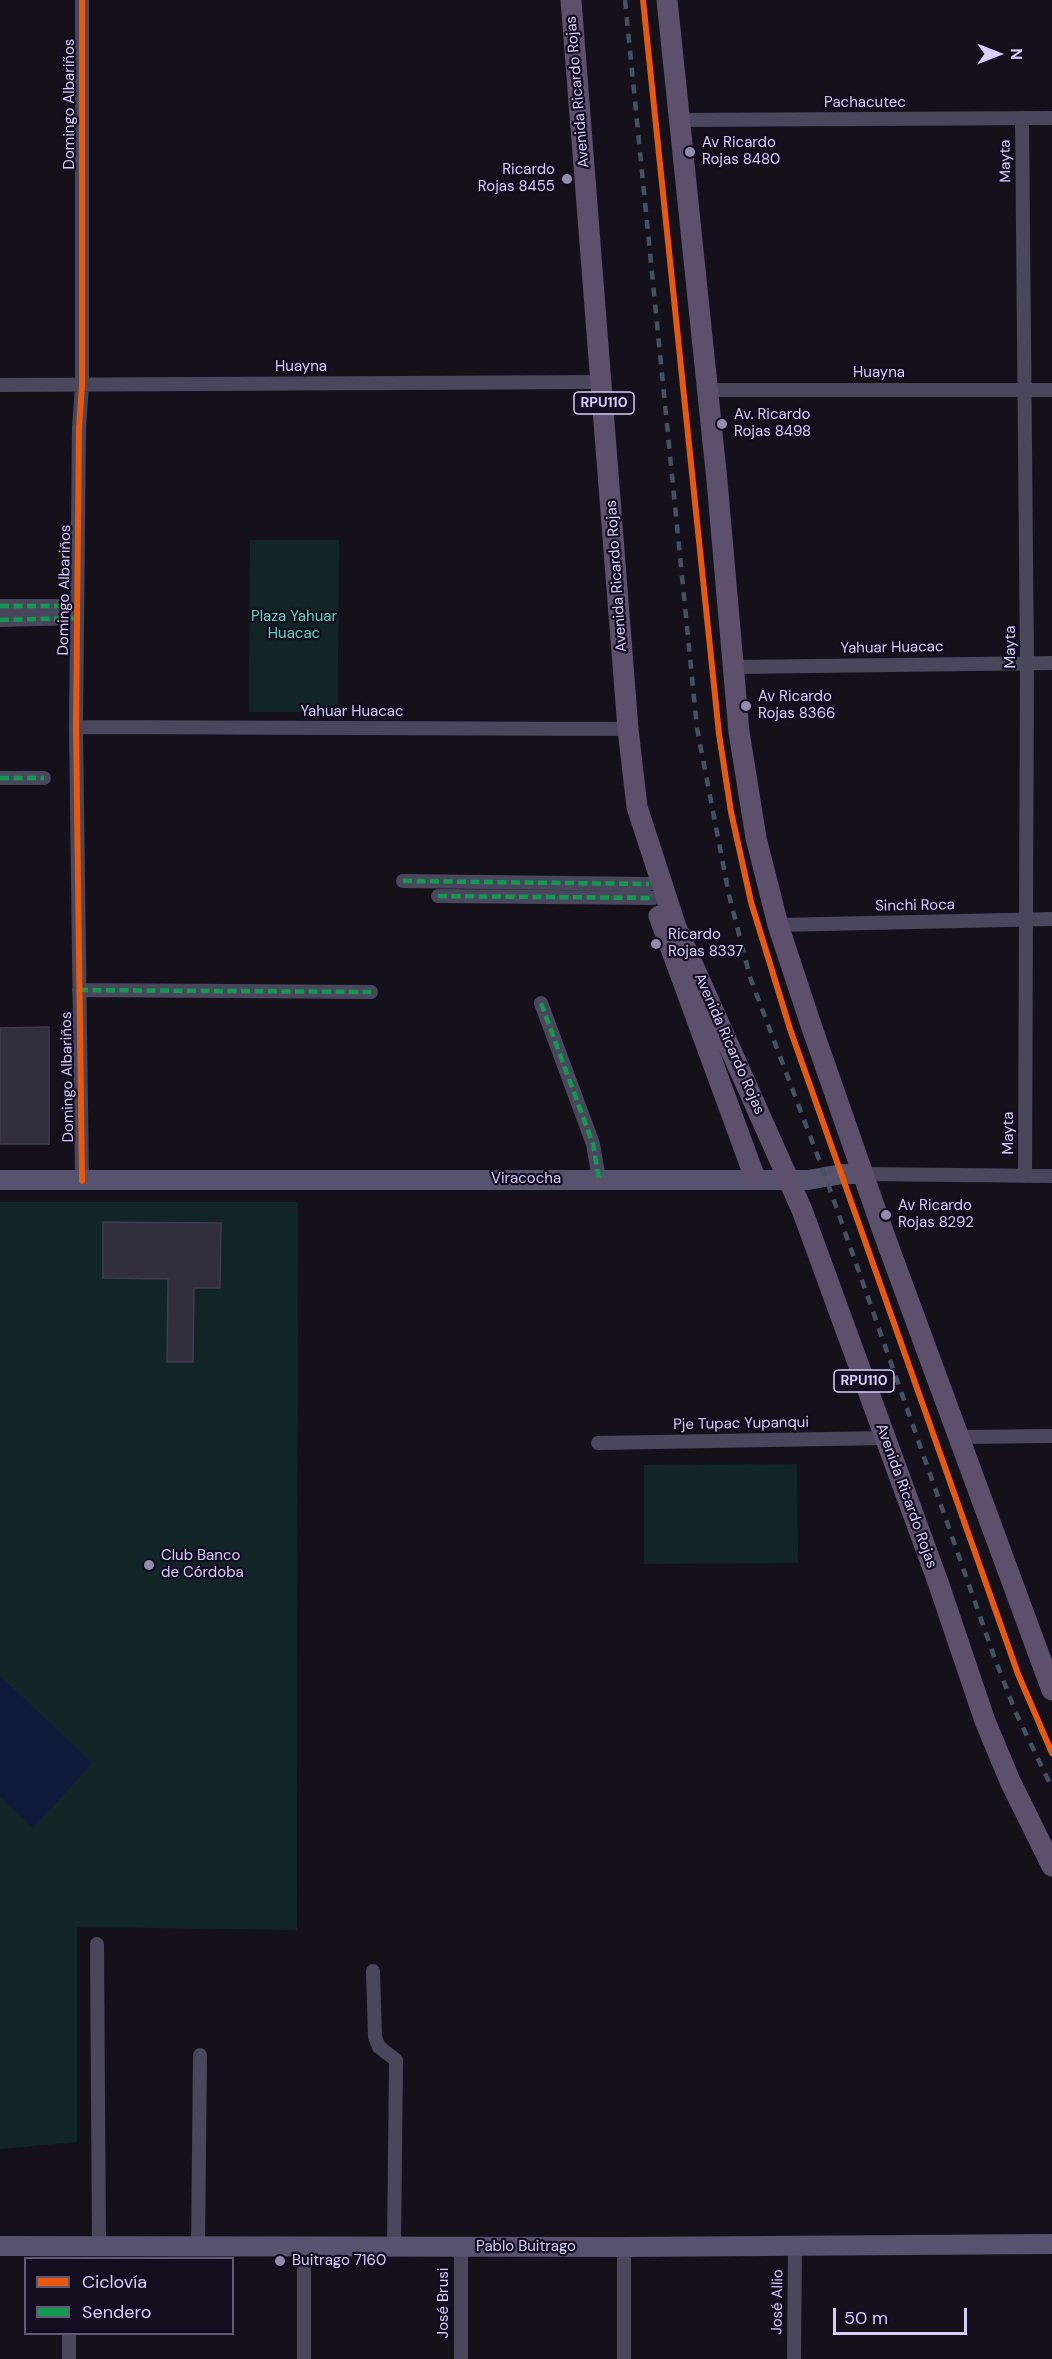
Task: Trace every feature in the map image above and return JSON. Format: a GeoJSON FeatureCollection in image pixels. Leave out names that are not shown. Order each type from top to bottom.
{"type":"FeatureCollection","features":[{"type":"Feature","properties":{"kind":"main road","name":"Avenida Ricardo Rojas"},"geometry":{"type":"LineString","coordinates":[[571,0],[628,729],[638,807],[676,927],[790,1180],[985,1720],[1010,1781],[1052,1866]]}},
{"type":"Feature","properties":{"kind":"main road"},"geometry":{"type":"LineString","coordinates":[[667,0],[707,390],[738,732],[750,807],[778,925],[863,1174],[1052,1690]]}},
{"type":"Feature","properties":{"kind":"main road"},"geometry":{"type":"LineString","coordinates":[[638,807],[642,854],[651,891],[714,1072],[755,1178]]}},
{"type":"Feature","properties":{"kind":"main road","name":"Viracocha"},"geometry":{"type":"LineString","coordinates":[[0,1180],[755,1178],[790,1180],[863,1174]]}},
{"type":"Feature","properties":{"kind":"main road","name":"Pablo Buitrago"},"geometry":{"type":"LineString","coordinates":[[0,2246],[69,2252],[99,2245],[304,2248],[1052,2244]]}},
{"type":"Feature","properties":{"kind":"street","name":"Domingo Albariños"},"geometry":{"type":"LineString","coordinates":[[82,0],[82,385],[79,428],[76,612],[82,1181]]}},
{"type":"Feature","properties":{"kind":"street","name":"Mayta"},"geometry":{"type":"LineString","coordinates":[[1022,118],[1027,663],[1025,1176]]}},
{"type":"Feature","properties":{"kind":"street","name":"Pachacutec"},"geometry":{"type":"LineString","coordinates":[[678,120],[1052,118]]}},
{"type":"Feature","properties":{"kind":"street","name":"Huayna"},"geometry":{"type":"LineString","coordinates":[[0,385],[602,382]]}},
{"type":"Feature","properties":{"kind":"street","name":"Huayna"},"geometry":{"type":"LineString","coordinates":[[707,390],[1052,390]]}},
{"type":"Feature","properties":{"kind":"street"},"geometry":{"type":"LineString","coordinates":[[0,606],[76,612]]}},
{"type":"Feature","properties":{"kind":"street"},"geometry":{"type":"LineString","coordinates":[[0,620],[76,612]]}},
{"type":"Feature","properties":{"kind":"street","name":"Yahuar Huacac"},"geometry":{"type":"LineString","coordinates":[[733,667],[1052,663]]}},
{"type":"Feature","properties":{"kind":"street","name":"Yahuar Huacac"},"geometry":{"type":"LineString","coordinates":[[76,727],[628,729]]}},
{"type":"Feature","properties":{"kind":"street"},"geometry":{"type":"LineString","coordinates":[[0,778],[45,778]]}},
{"type":"Feature","properties":{"kind":"street"},"geometry":{"type":"LineString","coordinates":[[403,881],[651,891]]}},
{"type":"Feature","properties":{"kind":"street"},"geometry":{"type":"LineString","coordinates":[[438,896],[651,891]]}},
{"type":"Feature","properties":{"kind":"street","name":"Sinchi Roca"},"geometry":{"type":"LineString","coordinates":[[778,925],[1052,920]]}},
{"type":"Feature","properties":{"kind":"street"},"geometry":{"type":"LineString","coordinates":[[79,990],[371,992]]}},
{"type":"Feature","properties":{"kind":"street"},"geometry":{"type":"LineString","coordinates":[[541,1003],[593,1144],[599,1179]]}},
{"type":"Feature","properties":{"kind":"street","name":"Viracocha"},"geometry":{"type":"LineString","coordinates":[[863,1174],[1052,1176]]}},
{"type":"Feature","properties":{"kind":"street"},"geometry":{"type":"LineString","coordinates":[[959,1437],[1052,1436]]}},
{"type":"Feature","properties":{"kind":"street","name":"Pje Tupac Yupanqui"},"geometry":{"type":"LineString","coordinates":[[598,1443],[885,1438]]}},
{"type":"Feature","properties":{"kind":"street"},"geometry":{"type":"LineString","coordinates":[[97,1944],[99,2245]]}},
{"type":"Feature","properties":{"kind":"street"},"geometry":{"type":"LineString","coordinates":[[373,1971],[375,2037],[379,2047],[396,2060],[394,2247]]}},
{"type":"Feature","properties":{"kind":"street"},"geometry":{"type":"LineString","coordinates":[[198,2247],[200,2055]]}},
{"type":"Feature","properties":{"kind":"street","name":"José Allio"},"geometry":{"type":"LineString","coordinates":[[794,2359],[795,2246]]}},
{"type":"Feature","properties":{"kind":"street","name":"José Brusi"},"geometry":{"type":"LineString","coordinates":[[460,2359],[461,2247]]}},
{"type":"Feature","properties":{"kind":"street"},"geometry":{"type":"LineString","coordinates":[[624,2247],[624,2359]]}},
{"type":"Feature","properties":{"kind":"street"},"geometry":{"type":"LineString","coordinates":[[304,2248],[304,2359]]}},
{"type":"Feature","properties":{"kind":"street"},"geometry":{"type":"LineString","coordinates":[[69,2335],[69,2359]]}},
{"type":"Feature","properties":{"kind":"green space","name":"Plaza Yahuar Huacac"},"geometry":{"type":"Polygon","coordinates":[[[250,540],[339,540],[338,712],[249,712],[250,540]]]}},
{"type":"Feature","properties":{"kind":"green space","name":"Club Banco de Córdoba"},"geometry":{"type":"Polygon","coordinates":[[[0,1202],[298,1202],[297,1930],[77,1927],[77,2142],[0,2149],[0,1202]]]}},
{"type":"Feature","properties":{"kind":"green space"},"geometry":{"type":"Polygon","coordinates":[[[797,1464],[798,1563],[644,1564],[644,1465],[797,1464]]]}},
{"type":"Feature","properties":{"kind":"water"},"geometry":{"type":"Polygon","coordinates":[[[0,1676],[92,1763],[33,1828],[0,1797],[0,1676]]]}},
{"type":"Feature","properties":{"kind":"building"},"geometry":{"type":"Polygon","coordinates":[[[49,1027],[49,1144],[0,1144],[0,1028],[49,1027]]]}},
{"type":"Feature","properties":{"kind":"building"},"geometry":{"type":"Polygon","coordinates":[[[103,1222],[221,1223],[220,1288],[194,1288],[193,1362],[167,1362],[168,1279],[103,1278],[103,1222]]]}},
{"type":"Feature","properties":{"kind":"railway"},"geometry":{"type":"LineString","coordinates":[[625,0],[697,728],[729,895],[750,977],[826,1178],[995,1659],[1016,1713],[1052,1788]]}},
{"type":"Feature","properties":{"kind":"marked path"},"geometry":{"type":"LineString","coordinates":[[0,606],[76,606]]}},
{"type":"Feature","properties":{"kind":"marked path"},"geometry":{"type":"LineString","coordinates":[[0,620],[76,618]]}},
{"type":"Feature","properties":{"kind":"marked path"},"geometry":{"type":"LineString","coordinates":[[0,778],[44,778]]}},
{"type":"Feature","properties":{"kind":"marked path"},"geometry":{"type":"LineString","coordinates":[[403,881],[649,884]]}},
{"type":"Feature","properties":{"kind":"marked path"},"geometry":{"type":"LineString","coordinates":[[438,896],[653,898]]}},
{"type":"Feature","properties":{"kind":"marked path"},"geometry":{"type":"LineString","coordinates":[[79,990],[371,992]]}},
{"type":"Feature","properties":{"kind":"marked path"},"geometry":{"type":"LineString","coordinates":[[541,1003],[593,1144],[599,1179]]}},
{"type":"Feature","properties":{"kind":"cycle path"},"geometry":{"type":"LineString","coordinates":[[82,0],[82,385],[79,428],[76,727],[82,1181]]}},
{"type":"Feature","properties":{"kind":"cycle path"},"geometry":{"type":"LineString","coordinates":[[643,0],[719,734],[731,812],[751,902],[790,1029],[1018,1674],[1052,1753]]}},
{"type":"Feature","properties":{"kind":"place","name":"Av Ricardo Rojas 8480"},"geometry":{"type":"Point","coordinates":[690,152]}},
{"type":"Feature","properties":{"kind":"place","name":"Ricardo Rojas 8455"},"geometry":{"type":"Point","coordinates":[567,179]}},
{"type":"Feature","properties":{"kind":"place","name":"Av. Ricardo Rojas 8498"},"geometry":{"type":"Point","coordinates":[722,424]}},
{"type":"Feature","properties":{"kind":"place","name":"Av Ricardo Rojas 8366"},"geometry":{"type":"Point","coordinates":[746,706]}},
{"type":"Feature","properties":{"kind":"place","name":"Ricardo Rojas 8337"},"geometry":{"type":"Point","coordinates":[656,944]}},
{"type":"Feature","properties":{"kind":"place","name":"Av Ricardo Rojas 8292"},"geometry":{"type":"Point","coordinates":[886,1215]}},
{"type":"Feature","properties":{"kind":"place","name":"Club Banco de Córdoba"},"geometry":{"type":"Point","coordinates":[149,1565]}},
{"type":"Feature","properties":{"kind":"place","name":"Buitrago 7160"},"geometry":{"type":"Point","coordinates":[280,2261]}}]}
